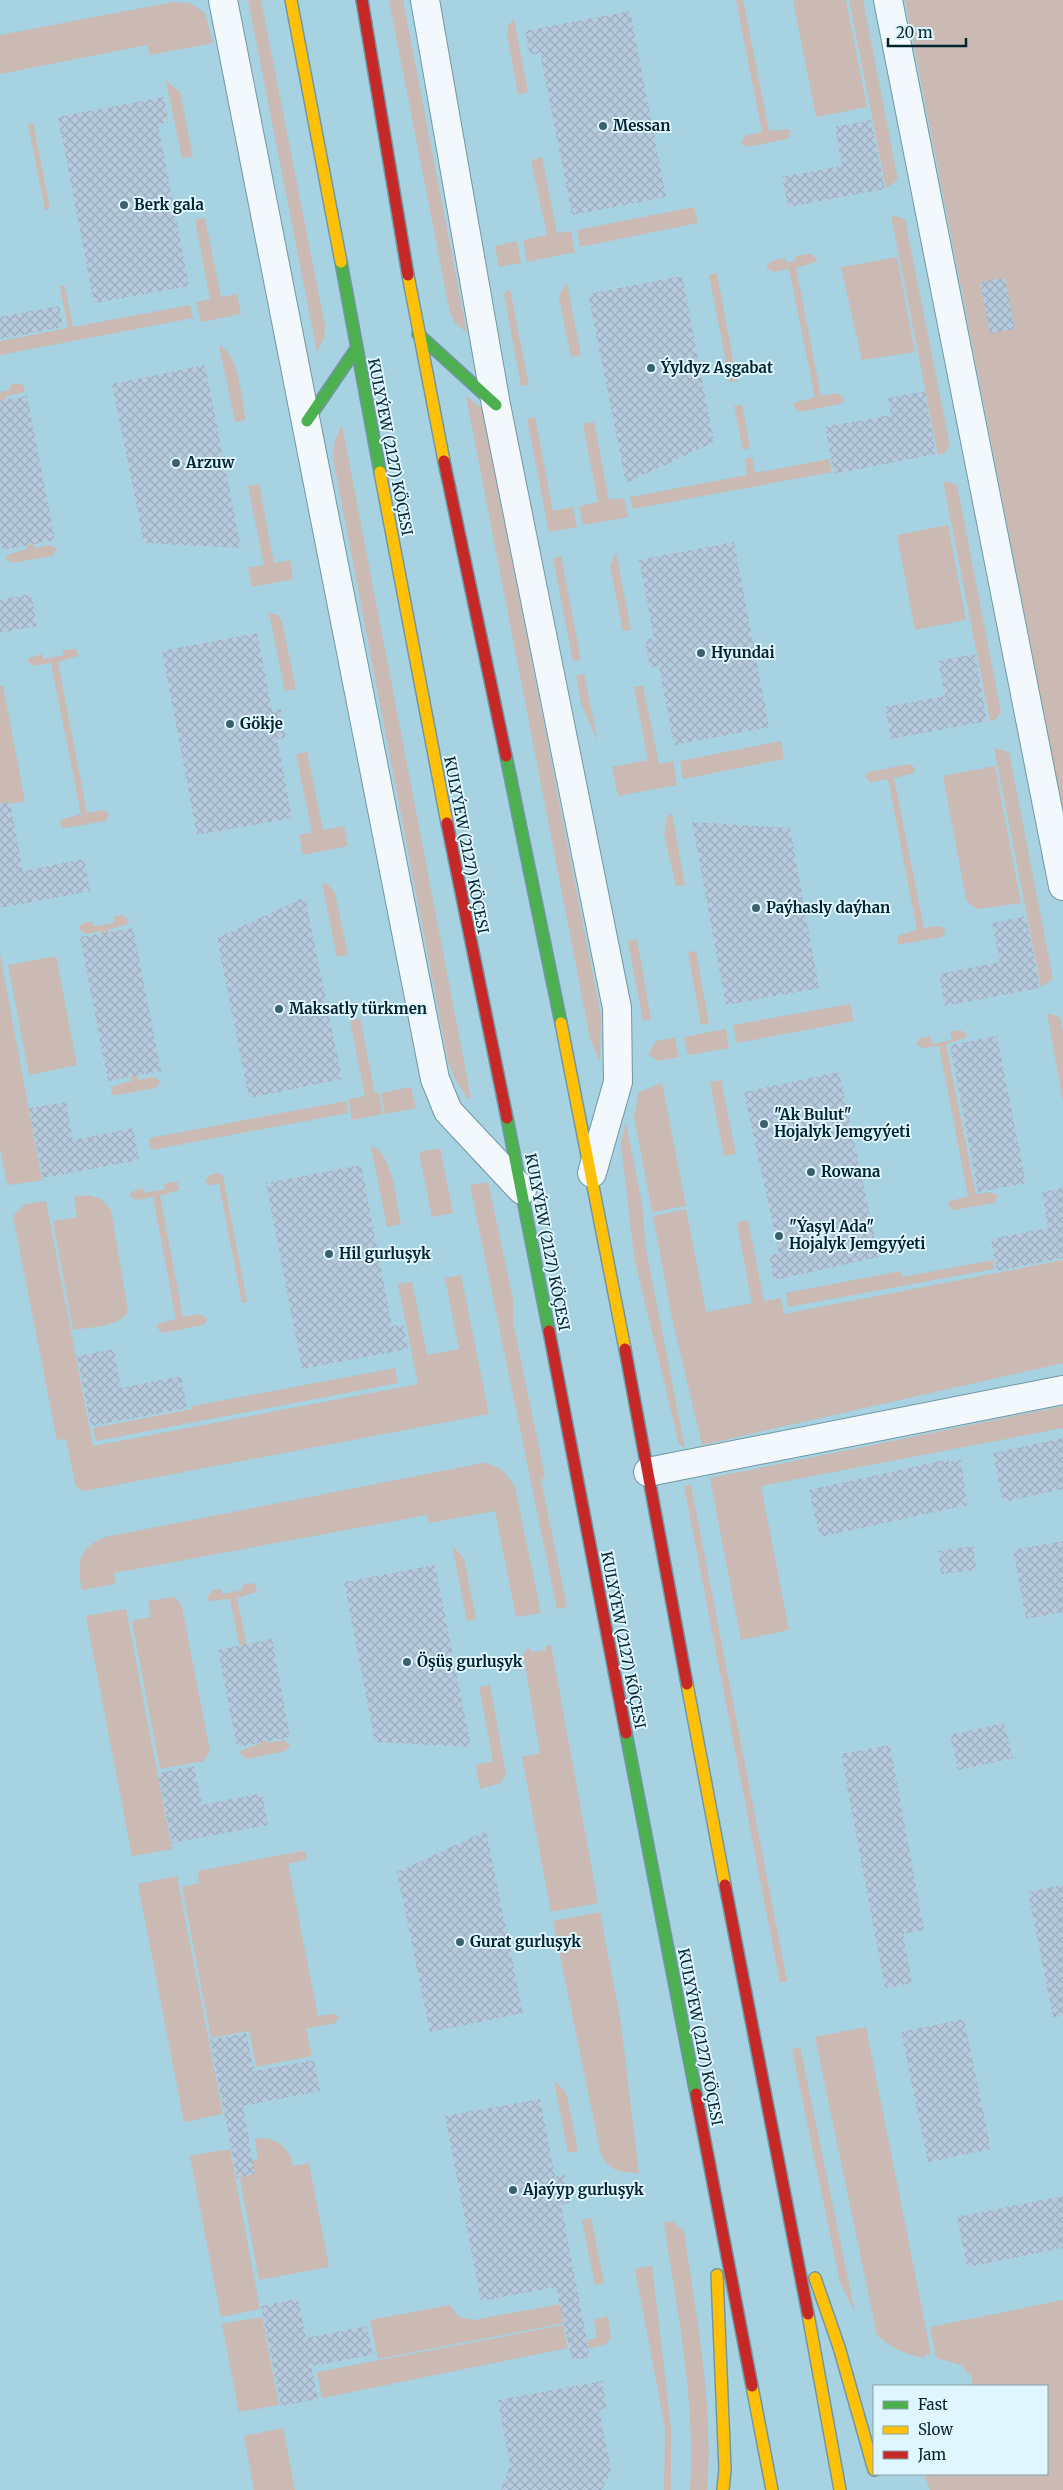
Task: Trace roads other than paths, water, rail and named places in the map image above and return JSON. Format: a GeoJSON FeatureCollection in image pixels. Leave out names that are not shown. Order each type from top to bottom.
{"type":"FeatureCollection","features":[{"type":"Feature","properties":{"kind":"highway","name":"KULYÝEW (2127) KÖÇESI"},"geometry":{"type":"LineString","coordinates":[[291,0],[468,934],[522,1190],[772,2490]]}},
{"type":"Feature","properties":{"kind":"highway"},"geometry":{"type":"LineString","coordinates":[[362,0],[418,334],[592,1173],[753,2035],[786,2194],[840,2490]]}},
{"type":"Feature","properties":{"kind":"highway"},"geometry":{"type":"LineString","coordinates":[[418,334],[496,405]]}},
{"type":"Feature","properties":{"kind":"highway"},"geometry":{"type":"LineString","coordinates":[[307,421],[356,349]]}},
{"type":"Feature","properties":{"kind":"highway"},"geometry":{"type":"LineString","coordinates":[[712,2179],[724,2449],[723,2490]]}},
{"type":"Feature","properties":{"kind":"highway"},"geometry":{"type":"LineString","coordinates":[[786,2194],[839,2347],[873,2466]]}},
{"type":"Feature","properties":{"kind":"street"},"geometry":{"type":"LineString","coordinates":[[223,0],[435,1079],[448,1111],[522,1190]]}},
{"type":"Feature","properties":{"kind":"street"},"geometry":{"type":"LineString","coordinates":[[425,0],[496,405],[617,1008],[618,1082],[592,1173]]}},
{"type":"Feature","properties":{"kind":"street"},"geometry":{"type":"LineString","coordinates":[[888,0],[1063,886]]}},
{"type":"Feature","properties":{"kind":"street"},"geometry":{"type":"LineString","coordinates":[[648,1472],[1063,1390]]}},
{"type":"Feature","properties":{"kind":"place","name":"Messan"},"geometry":{"type":"Point","coordinates":[603,126]}},
{"type":"Feature","properties":{"kind":"place","name":"Berk gala"},"geometry":{"type":"Point","coordinates":[124,205]}},
{"type":"Feature","properties":{"kind":"place","name":"Ýyldyz Aşgabat"},"geometry":{"type":"Point","coordinates":[651,368]}},
{"type":"Feature","properties":{"kind":"place","name":"Arzuw"},"geometry":{"type":"Point","coordinates":[176,463]}},
{"type":"Feature","properties":{"kind":"place","name":"Hyundai"},"geometry":{"type":"Point","coordinates":[701,653]}},
{"type":"Feature","properties":{"kind":"place","name":"Gökje"},"geometry":{"type":"Point","coordinates":[230,724]}},
{"type":"Feature","properties":{"kind":"place","name":"Paýhasly daýhan"},"geometry":{"type":"Point","coordinates":[756,908]}},
{"type":"Feature","properties":{"kind":"place","name":"Maksatly türkmen"},"geometry":{"type":"Point","coordinates":[279,1009]}},
{"type":"Feature","properties":{"kind":"place","name":"\"Ak Bulut\" Hojalyk Jemgyýeti"},"geometry":{"type":"Point","coordinates":[764,1124]}},
{"type":"Feature","properties":{"kind":"place","name":"Rowana"},"geometry":{"type":"Point","coordinates":[811,1172]}},
{"type":"Feature","properties":{"kind":"place","name":"\"Ýaşyl Ada\" Hojalyk Jemgyýeti"},"geometry":{"type":"Point","coordinates":[779,1236]}},
{"type":"Feature","properties":{"kind":"place","name":"Hil gurluşyk"},"geometry":{"type":"Point","coordinates":[329,1254]}},
{"type":"Feature","properties":{"kind":"place","name":"Öşüş gurluşyk"},"geometry":{"type":"Point","coordinates":[407,1662]}},
{"type":"Feature","properties":{"kind":"place","name":"Gurat gurluşyk"},"geometry":{"type":"Point","coordinates":[460,1942]}},
{"type":"Feature","properties":{"kind":"place","name":"Ajaýyp gurluşyk"},"geometry":{"type":"Point","coordinates":[513,2190]}}]}
